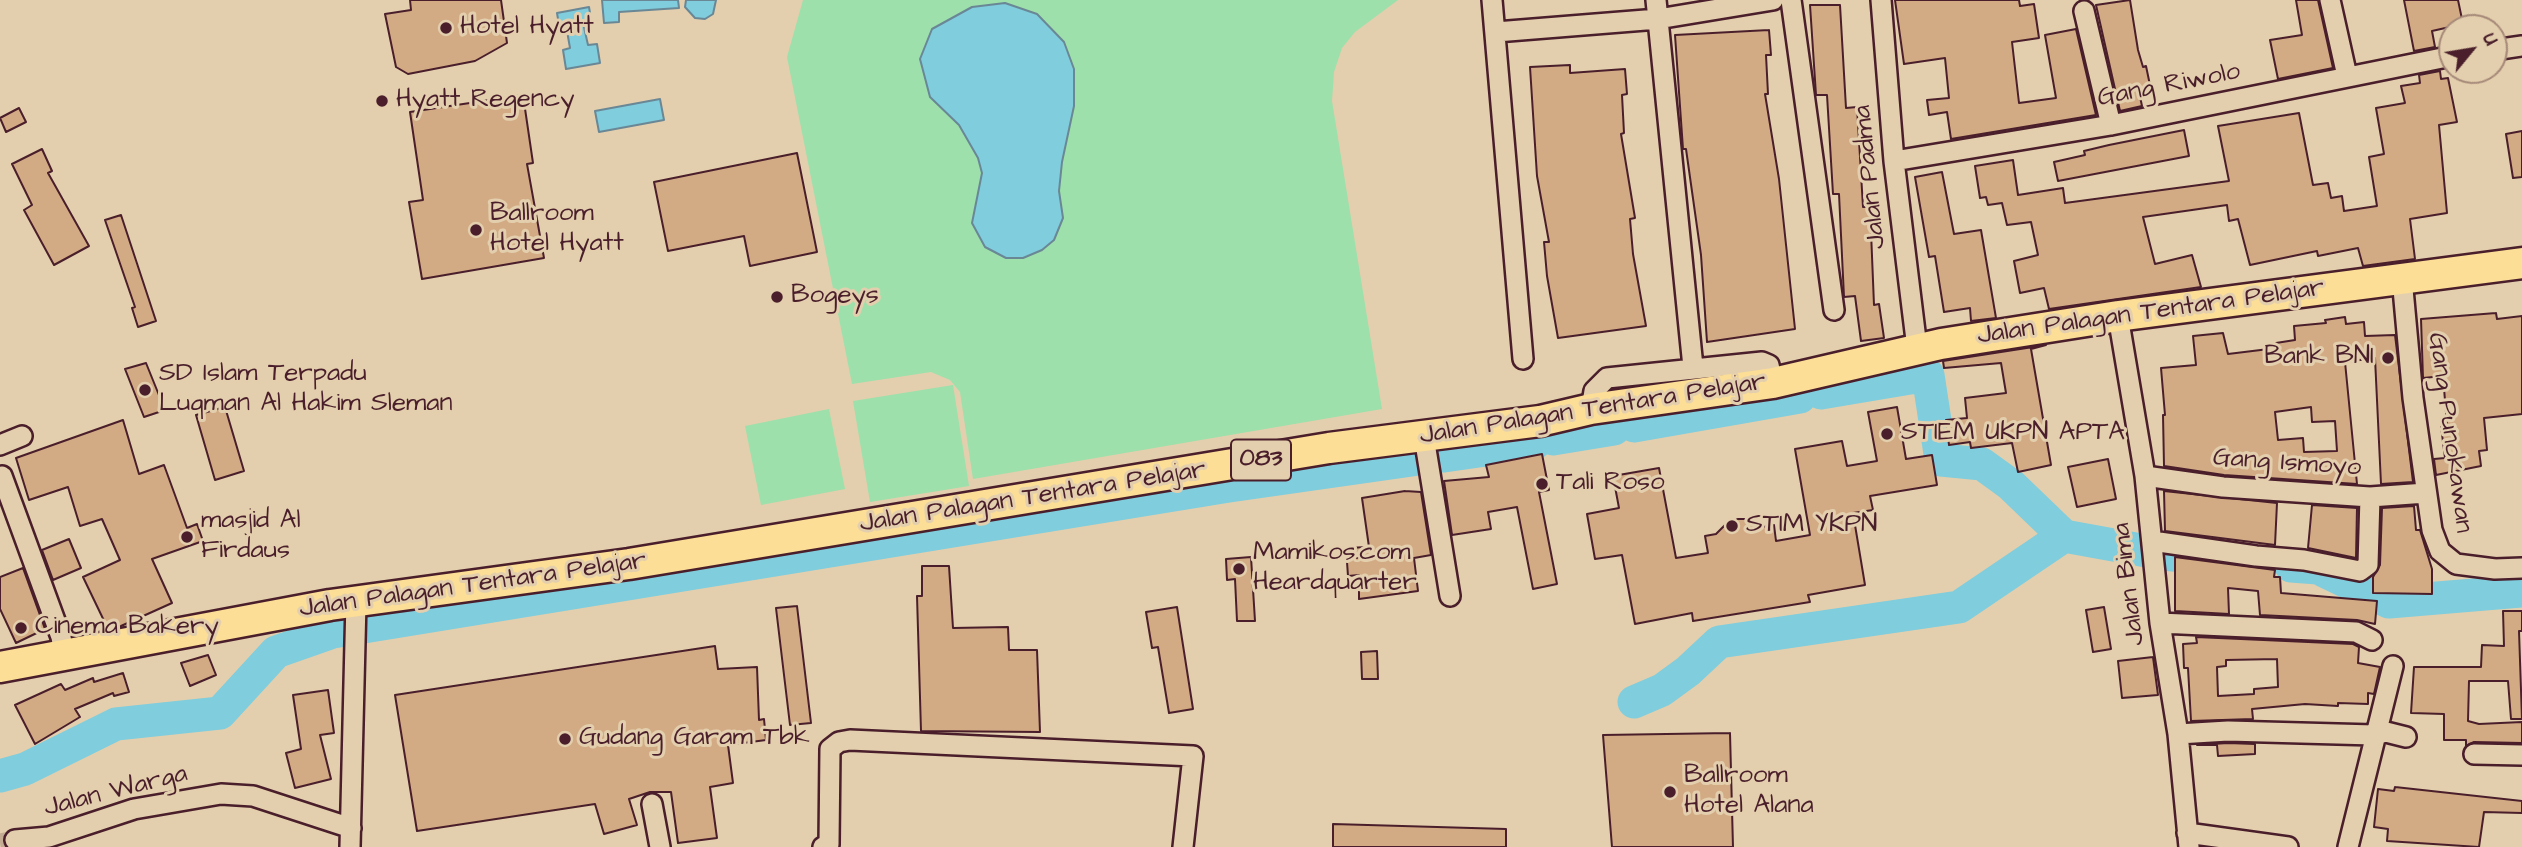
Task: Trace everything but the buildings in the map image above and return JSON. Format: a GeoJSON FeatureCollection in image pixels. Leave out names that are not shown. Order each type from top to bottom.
{"type":"FeatureCollection","features":[{"type":"Feature","properties":{"kind":"main road","name":"Jalan Palagan Tentara Pelajar"},"geometry":{"type":"LineString","coordinates":[[0,667],[1329,448],[1540,421],[1591,410],[1773,383],[1883,359],[1917,348],[2118,316],[2522,263]]}},
{"type":"Feature","properties":{"kind":"street"},"geometry":{"type":"LineString","coordinates":[[1492,0],[1523,359]]}},
{"type":"Feature","properties":{"kind":"street"},"geometry":{"type":"LineString","coordinates":[[1496,32],[1657,9],[1773,0]]}},
{"type":"Feature","properties":{"kind":"street"},"geometry":{"type":"LineString","coordinates":[[1791,0],[1834,310]]}},
{"type":"Feature","properties":{"kind":"street","name":"Jalan Padma"},"geometry":{"type":"LineString","coordinates":[[1881,0],[1894,161],[1917,348]]}},
{"type":"Feature","properties":{"kind":"street"},"geometry":{"type":"LineString","coordinates":[[2330,0],[2347,76]]}},
{"type":"Feature","properties":{"kind":"street"},"geometry":{"type":"LineString","coordinates":[[1657,9],[1693,367]]}},
{"type":"Feature","properties":{"kind":"street"},"geometry":{"type":"LineString","coordinates":[[2084,11],[2111,125]]}},
{"type":"Feature","properties":{"kind":"street","name":"Gang Riwolo"},"geometry":{"type":"LineString","coordinates":[[1894,161],[2111,125],[2438,59]]}},
{"type":"Feature","properties":{"kind":"street","name":"Gang Punokawan"},"geometry":{"type":"LineString","coordinates":[[2402,278],[2413,398],[2426,493],[2432,530],[2440,551],[2456,564],[2494,569],[2522,568]]}},
{"type":"Feature","properties":{"kind":"street","name":"Jalan Bima"},"geometry":{"type":"LineString","coordinates":[[2118,316],[2145,476],[2160,623],[2178,734],[2188,840]]}},
{"type":"Feature","properties":{"kind":"street"},"geometry":{"type":"LineString","coordinates":[[1591,410],[1594,391],[1607,378],[1693,367],[1762,362],[1769,365],[1773,383]]}},
{"type":"Feature","properties":{"kind":"street"},"geometry":{"type":"LineString","coordinates":[[0,445],[22,436]]}},
{"type":"Feature","properties":{"kind":"street"},"geometry":{"type":"LineString","coordinates":[[1424,437],[1450,596]]}},
{"type":"Feature","properties":{"kind":"street"},"geometry":{"type":"LineString","coordinates":[[2,476],[61,637],[64,655]]}},
{"type":"Feature","properties":{"kind":"street","name":"Gang Ismoyo"},"geometry":{"type":"LineString","coordinates":[[2145,476],[2223,487],[2370,497],[2426,493]]}},
{"type":"Feature","properties":{"kind":"street"},"geometry":{"type":"LineString","coordinates":[[2152,548],[2304,559],[2360,571],[2368,565],[2370,497]]}},
{"type":"Feature","properties":{"kind":"street"},"geometry":{"type":"LineString","coordinates":[[350,838],[356,610]]}},
{"type":"Feature","properties":{"kind":"street"},"geometry":{"type":"LineString","coordinates":[[2160,623],[2356,632],[2372,640]]}},
{"type":"Feature","properties":{"kind":"street"},"geometry":{"type":"LineString","coordinates":[[2348,847],[2364,734],[2393,666]]}},
{"type":"Feature","properties":{"kind":"street"},"geometry":{"type":"LineString","coordinates":[[2178,734],[2228,731],[2396,733],[2406,737]]}},
{"type":"Feature","properties":{"kind":"street"},"geometry":{"type":"LineString","coordinates":[[828,846],[830,749],[839,742],[850,740],[1193,756],[1183,847]]}},
{"type":"Feature","properties":{"kind":"street"},"geometry":{"type":"LineString","coordinates":[[2474,754],[2522,755]]}},
{"type":"Feature","properties":{"kind":"street","name":"Jalan Warga"},"geometry":{"type":"LineString","coordinates":[[15,839],[50,837],[134,809],[221,794],[253,796],[350,838]]}},
{"type":"Feature","properties":{"kind":"street"},"geometry":{"type":"LineString","coordinates":[[652,804],[660,847]]}},
{"type":"Feature","properties":{"kind":"street"},"geometry":{"type":"LineString","coordinates":[[2188,840],[2288,847]]}},
{"type":"Feature","properties":{"kind":"green space"},"geometry":{"type":"Polygon","coordinates":[[[803,0],[1398,0],[1355,32],[1342,48],[1334,72],[1332,101],[1382,409],[973,479],[960,392],[950,380],[931,372],[852,384],[787,57],[803,0]]]}},
{"type":"Feature","properties":{"kind":"green space"},"geometry":{"type":"Polygon","coordinates":[[[953,385],[969,486],[870,502],[853,401],[953,385]]]}},
{"type":"Feature","properties":{"kind":"green space"},"geometry":{"type":"Polygon","coordinates":[[[829,409],[845,489],[761,505],[745,426],[829,409]]]}},
{"type":"Feature","properties":{"kind":"water"},"geometry":{"type":"Polygon","coordinates":[[[602,0],[678,0],[679,8],[619,12],[619,22],[604,23],[602,0]]]}},
{"type":"Feature","properties":{"kind":"water"},"geometry":{"type":"Polygon","coordinates":[[[686,0],[716,0],[713,14],[705,19],[695,18],[685,7],[686,0]]]}},
{"type":"Feature","properties":{"kind":"water"},"geometry":{"type":"Polygon","coordinates":[[[1005,3],[1037,14],[1064,42],[1074,69],[1074,106],[1059,191],[1063,218],[1054,240],[1042,250],[1023,258],[1006,258],[985,247],[972,223],[982,173],[978,158],[959,125],[930,97],[920,59],[932,29],[972,7],[1005,3]]]}},
{"type":"Feature","properties":{"kind":"water"},"geometry":{"type":"Polygon","coordinates":[[[589,7],[592,25],[584,27],[588,45],[597,44],[600,63],[566,69],[563,50],[570,48],[567,31],[560,31],[557,13],[589,7]]]}},
{"type":"Feature","properties":{"kind":"water"},"geometry":{"type":"Polygon","coordinates":[[[660,99],[664,120],[599,132],[595,111],[660,99]]]}},
{"type":"Feature","properties":{"kind":"waterway"},"geometry":{"type":"LineString","coordinates":[[1821,393],[1928,375],[1941,460],[1982,464],[2011,485],[2064,536],[2163,554],[2245,562]]}},
{"type":"Feature","properties":{"kind":"waterway"},"geometry":{"type":"LineString","coordinates":[[1634,426],[1800,397]]}},
{"type":"Feature","properties":{"kind":"waterway"},"geometry":{"type":"LineString","coordinates":[[1553,439],[1614,429]]}},
{"type":"Feature","properties":{"kind":"waterway"},"geometry":{"type":"LineString","coordinates":[[1444,456],[1535,443]]}},
{"type":"Feature","properties":{"kind":"waterway"},"geometry":{"type":"LineString","coordinates":[[0,776],[25,769],[116,724],[220,713],[276,652],[333,632],[1229,486],[1419,459]]}},
{"type":"Feature","properties":{"kind":"waterway"},"geometry":{"type":"LineString","coordinates":[[1634,702],[1662,690],[1688,671],[1719,642],[1959,607],[2064,536]]}},
{"type":"Feature","properties":{"kind":"waterway"},"geometry":{"type":"LineString","coordinates":[[2291,566],[2318,568],[2389,602],[2522,591]]}},
{"type":"Feature","properties":{"kind":"tunnel"},"geometry":{"type":"LineString","coordinates":[[0,843],[15,840]]}},
{"type":"Feature","properties":{"kind":"place","name":"Hotel Hyatt"},"geometry":{"type":"Point","coordinates":[446,28]}},
{"type":"Feature","properties":{"kind":"place","name":"Hyatt Regency"},"geometry":{"type":"Point","coordinates":[382,101]}},
{"type":"Feature","properties":{"kind":"place","name":"Ballroom Hotel Hyatt"},"geometry":{"type":"Point","coordinates":[476,230]}},
{"type":"Feature","properties":{"kind":"place","name":"Bogeys"},"geometry":{"type":"Point","coordinates":[777,297]}},
{"type":"Feature","properties":{"kind":"place","name":"Bank BNI"},"geometry":{"type":"Point","coordinates":[2388,358]}},
{"type":"Feature","properties":{"kind":"place","name":"SD Islam Terpadu Luqman Al Hakim Sleman"},"geometry":{"type":"Point","coordinates":[145,390]}},
{"type":"Feature","properties":{"kind":"place","name":"STIEM UKPN APTA"},"geometry":{"type":"Point","coordinates":[1887,434]}},
{"type":"Feature","properties":{"kind":"place","name":"Tali Roso"},"geometry":{"type":"Point","coordinates":[1542,484]}},
{"type":"Feature","properties":{"kind":"place","name":"STIM YKPN"},"geometry":{"type":"Point","coordinates":[1732,526]}},
{"type":"Feature","properties":{"kind":"place","name":"masjid Al Firdaus"},"geometry":{"type":"Point","coordinates":[187,537]}},
{"type":"Feature","properties":{"kind":"place","name":"Mamikos.com Heardquarter"},"geometry":{"type":"Point","coordinates":[1239,569]}},
{"type":"Feature","properties":{"kind":"place","name":"Cinema Bakery"},"geometry":{"type":"Point","coordinates":[21,628]}},
{"type":"Feature","properties":{"kind":"place","name":"Gudang Garam Tbk"},"geometry":{"type":"Point","coordinates":[565,739]}},
{"type":"Feature","properties":{"kind":"place","name":"Ballroom Hotel Alana"},"geometry":{"type":"Point","coordinates":[1670,792]}}]}
